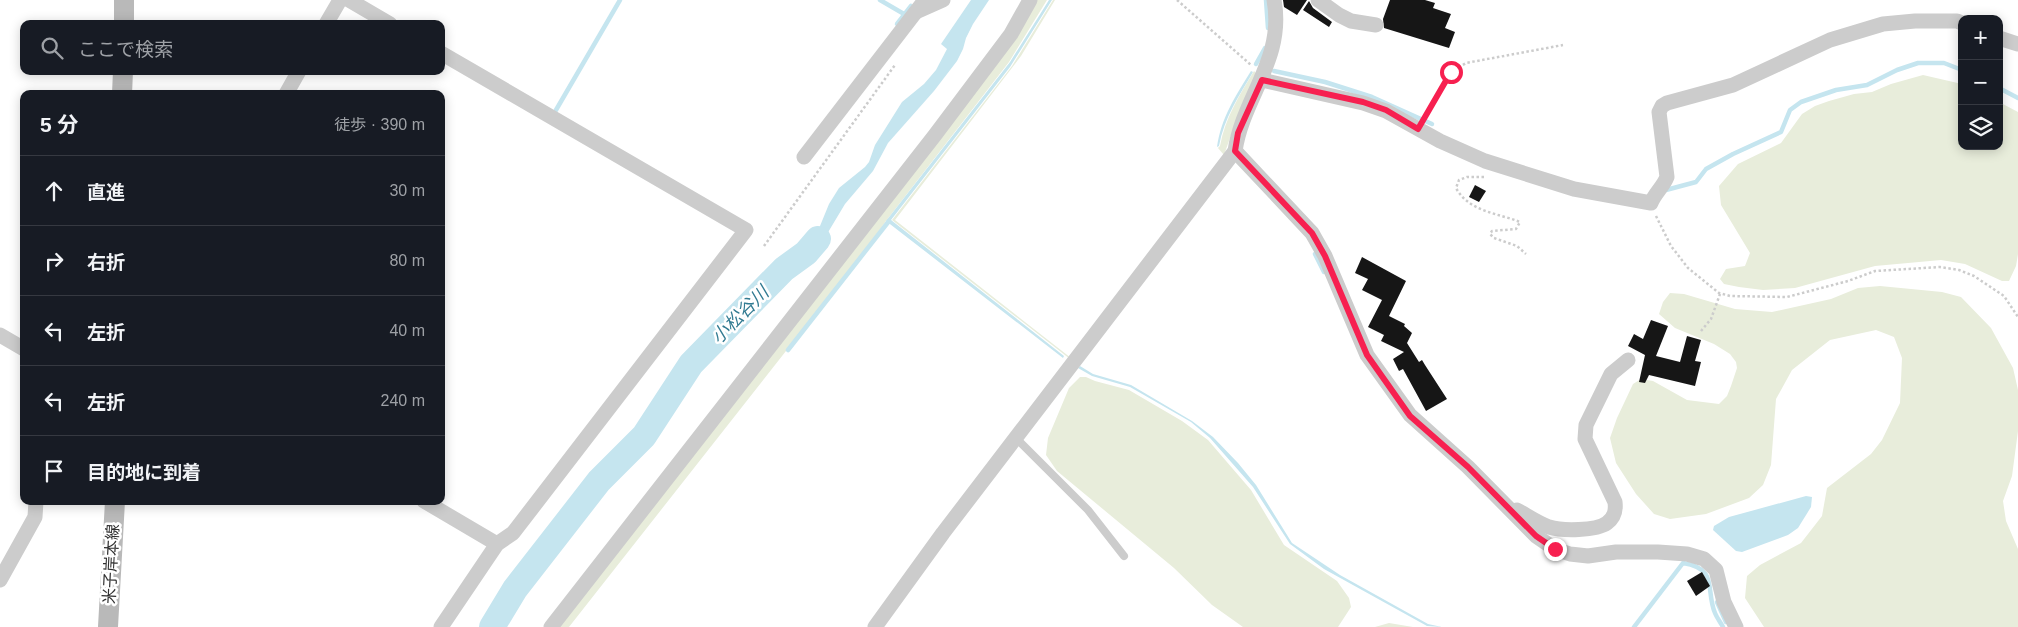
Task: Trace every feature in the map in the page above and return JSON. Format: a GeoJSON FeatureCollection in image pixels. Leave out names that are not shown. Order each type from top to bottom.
{"type":"FeatureCollection","features":[{"type":"Feature","properties":{"kind":"main road"},"geometry":{"type":"LineString","coordinates":[[124,0],[124,20]]}},
{"type":"Feature","properties":{"kind":"main road"},"geometry":{"type":"LineString","coordinates":[[122,90],[123,75]]}},
{"type":"Feature","properties":{"kind":"main road","name":"米子岸本線"},"geometry":{"type":"LineString","coordinates":[[108,627],[115,505]]}},
{"type":"Feature","properties":{"kind":"street"},"geometry":{"type":"LineString","coordinates":[[328,20],[340,0]]}},
{"type":"Feature","properties":{"kind":"street"},"geometry":{"type":"LineString","coordinates":[[349,0],[383,20]]}},
{"type":"Feature","properties":{"kind":"street"},"geometry":{"type":"LineString","coordinates":[[804,157],[920,6],[943,0]]}},
{"type":"Feature","properties":{"kind":"street"},"geometry":{"type":"LineString","coordinates":[[551,627],[936,134],[1011,34],[1030,0]]}},
{"type":"Feature","properties":{"kind":"street"},"geometry":{"type":"LineString","coordinates":[[875,627],[943,533],[1235,151],[1238,133],[1263,77],[1274,44],[1277,17],[1274,0]]}},
{"type":"Feature","properties":{"kind":"street"},"geometry":{"type":"LineString","coordinates":[[1318,0],[1339,16],[1351,21],[1376,26]]}},
{"type":"Feature","properties":{"kind":"street"},"geometry":{"type":"LineString","coordinates":[[1263,77],[1363,102],[1386,110],[1418,129],[1485,161],[1574,189],[1651,203],[1654,194],[1665,183],[1667,177],[1659,112],[1662,106],[1667,103],[1732,85],[1830,40],[1883,24],[1915,21],[1958,21]]}},
{"type":"Feature","properties":{"kind":"street"},"geometry":{"type":"LineString","coordinates":[[2003,39],[2018,44]]}},
{"type":"Feature","properties":{"kind":"street"},"geometry":{"type":"LineString","coordinates":[[441,627],[498,544],[513,533],[746,230],[445,55]]}},
{"type":"Feature","properties":{"kind":"street"},"geometry":{"type":"LineString","coordinates":[[288,90],[297,75]]}},
{"type":"Feature","properties":{"kind":"street"},"geometry":{"type":"LineString","coordinates":[[1235,151],[1312,233],[1325,256],[1367,355],[1410,416],[1468,467],[1536,536],[1555,549],[1570,554],[1588,556],[1616,552],[1658,552],[1687,554],[1704,559],[1713,566],[1718,575],[1724,602],[1736,627]]}},
{"type":"Feature","properties":{"kind":"street"},"geometry":{"type":"LineString","coordinates":[[0,335],[20,347]]}},
{"type":"Feature","properties":{"kind":"street"},"geometry":{"type":"LineString","coordinates":[[1503,502],[1539,522],[1560,529],[1594,528],[1606,524],[1610,520],[1616,512],[1615,502],[1585,439],[1584,431],[1611,374],[1628,360]]}},
{"type":"Feature","properties":{"kind":"street"},"geometry":{"type":"LineString","coordinates":[[0,580],[35,517],[36,505]]}},
{"type":"Feature","properties":{"kind":"street"},"geometry":{"type":"LineString","coordinates":[[431,505],[498,544]]}},
{"type":"Feature","properties":{"kind":"lane"},"geometry":{"type":"LineString","coordinates":[[1016,438],[1088,510],[1124,556]]}},
{"type":"Feature","properties":{"kind":"path"},"geometry":{"type":"LineString","coordinates":[[1177,0],[1263,77]]}},
{"type":"Feature","properties":{"kind":"path"},"geometry":{"type":"LineString","coordinates":[[1418,129],[1451,72],[1466,63],[1563,45]]}},
{"type":"Feature","properties":{"kind":"path"},"geometry":{"type":"LineString","coordinates":[[764,246],[898,62]]}},
{"type":"Feature","properties":{"kind":"path"},"geometry":{"type":"LineString","coordinates":[[1493,178],[1468,176],[1459,180],[1456,188],[1460,196],[1486,212],[1520,222],[1516,229],[1492,231],[1490,234],[1494,238],[1517,246],[1526,254]]}},
{"type":"Feature","properties":{"kind":"path"},"geometry":{"type":"LineString","coordinates":[[1651,203],[1670,246],[1688,268],[1720,294],[1730,296],[1786,297],[1848,281],[1875,271],[1940,267],[1959,270],[1974,276],[2004,296],[2018,317]]}},
{"type":"Feature","properties":{"kind":"path"},"geometry":{"type":"LineString","coordinates":[[1701,331],[1711,319],[1720,294]]}},
{"type":"Feature","properties":{"kind":"green space"},"geometry":{"type":"Polygon","coordinates":[[[1034,0],[1047,0],[1009,62],[867,248],[569,627],[559,627],[1034,0]]]}},
{"type":"Feature","properties":{"kind":"green space"},"geometry":{"type":"Polygon","coordinates":[[[1053,0],[1055,0],[1021,56],[895,220],[1070,359],[892,220],[1012,66],[1053,0]]]}},
{"type":"Feature","properties":{"kind":"green space"},"geometry":{"type":"Polygon","coordinates":[[[1254,71],[1257,74],[1237,118],[1224,155],[1218,148],[1225,126],[1233,107],[1254,71]]]}},
{"type":"Feature","properties":{"kind":"green space"},"geometry":{"type":"Polygon","coordinates":[[[1923,75],[1958,83],[1958,150],[2003,150],[2003,104],[2018,112],[2018,254],[2016,266],[2009,281],[2002,281],[1965,264],[1941,260],[1875,266],[1795,288],[1763,290],[1724,284],[1720,279],[1726,269],[1745,266],[1750,253],[1721,205],[1719,186],[1738,164],[1781,143],[1802,114],[1815,106],[1854,94],[1872,92],[1891,84],[1923,75]]]}},
{"type":"Feature","properties":{"kind":"green space"},"geometry":{"type":"Polygon","coordinates":[[[1880,286],[1942,292],[1961,297],[1991,328],[2013,368],[2018,390],[2018,431],[2012,476],[2003,501],[2006,521],[2018,549],[2018,627],[1764,627],[1745,598],[1747,576],[1760,565],[1801,543],[1822,516],[1827,488],[1871,454],[1882,440],[1900,403],[1902,358],[1894,337],[1876,330],[1830,340],[1792,370],[1776,399],[1771,465],[1763,485],[1749,498],[1706,514],[1670,519],[1654,514],[1636,494],[1616,463],[1610,438],[1633,384],[1641,379],[1653,381],[1687,400],[1719,404],[1727,396],[1737,368],[1736,362],[1730,354],[1714,344],[1675,328],[1659,314],[1663,302],[1670,293],[1684,294],[1735,309],[1772,312],[1831,299],[1858,288],[1880,286]]]}},
{"type":"Feature","properties":{"kind":"green space"},"geometry":{"type":"Polygon","coordinates":[[[1080,377],[1086,377],[1129,390],[1182,421],[1208,440],[1251,490],[1284,545],[1337,581],[1349,598],[1351,607],[1338,627],[1243,627],[1212,605],[1174,568],[1057,471],[1046,455],[1048,438],[1069,388],[1080,377]]]}},
{"type":"Feature","properties":{"kind":"green space"},"geometry":{"type":"Polygon","coordinates":[[[1389,623],[1413,627],[1375,627],[1389,623]]]}},
{"type":"Feature","properties":{"kind":"water"},"geometry":{"type":"Polygon","coordinates":[[[971,0],[989,0],[973,24],[957,61],[934,91],[888,143],[873,171],[845,204],[824,239],[802,263],[789,269],[797,250],[807,244],[820,226],[829,204],[839,188],[869,162],[875,145],[902,102],[924,84],[936,70],[947,49],[941,44],[971,0]]]}},
{"type":"Feature","properties":{"kind":"water"},"geometry":{"type":"Polygon","coordinates":[[[1049,0],[1052,0],[1010,67],[891,220],[1064,356],[1063,358],[886,221],[1010,62],[1049,0]]]}},
{"type":"Feature","properties":{"kind":"water"},"geometry":{"type":"Polygon","coordinates":[[[1251,71],[1253,72],[1224,126],[1219,146],[1217,147],[1226,117],[1251,71]]]}},
{"type":"Feature","properties":{"kind":"water"},"geometry":{"type":"Polygon","coordinates":[[[1080,366],[1093,374],[1131,385],[1192,421],[1213,437],[1238,463],[1256,485],[1292,543],[1340,575],[1428,624],[1442,627],[1427,626],[1324,569],[1290,544],[1253,487],[1210,438],[1191,422],[1130,387],[1092,376],[1078,368],[1080,366]]]}},
{"type":"Feature","properties":{"kind":"water"},"geometry":{"type":"Polygon","coordinates":[[[1806,496],[1812,497],[1811,507],[1798,528],[1788,535],[1742,552],[1736,551],[1713,530],[1714,526],[1729,517],[1806,496]]]}},
{"type":"Feature","properties":{"kind":"building"},"geometry":{"type":"Polygon","coordinates":[[[1283,0],[1307,0],[1297,15],[1284,7],[1283,0]]]}},
{"type":"Feature","properties":{"kind":"building"},"geometry":{"type":"Polygon","coordinates":[[[1390,0],[1425,0],[1435,3],[1433,8],[1451,14],[1445,28],[1455,32],[1449,48],[1384,28],[1383,19],[1390,0]]]}},
{"type":"Feature","properties":{"kind":"building"},"geometry":{"type":"Polygon","coordinates":[[[1309,1],[1313,8],[1332,22],[1329,27],[1303,10],[1309,1]]]}},
{"type":"Feature","properties":{"kind":"building"},"geometry":{"type":"Polygon","coordinates":[[[1475,185],[1486,191],[1479,202],[1469,197],[1475,185]]]}},
{"type":"Feature","properties":{"kind":"building"},"geometry":{"type":"Polygon","coordinates":[[[1362,257],[1406,281],[1389,316],[1405,324],[1404,326],[1412,333],[1407,343],[1419,362],[1422,360],[1447,399],[1426,411],[1403,369],[1399,371],[1393,359],[1404,352],[1381,341],[1384,335],[1368,327],[1382,300],[1362,290],[1368,279],[1355,273],[1362,257]]]}},
{"type":"Feature","properties":{"kind":"building"},"geometry":{"type":"Polygon","coordinates":[[[1651,320],[1668,326],[1656,356],[1680,362],[1687,336],[1701,340],[1695,361],[1701,362],[1695,386],[1649,375],[1645,383],[1639,382],[1645,355],[1628,346],[1634,334],[1643,339],[1651,320]]]}},
{"type":"Feature","properties":{"kind":"building"},"geometry":{"type":"Polygon","coordinates":[[[1702,572],[1710,586],[1696,596],[1687,581],[1702,572]]]}},
{"type":"Feature","properties":{"kind":"waterway"},"geometry":{"type":"LineString","coordinates":[[556,110],[620,0]]}},
{"type":"Feature","properties":{"kind":"waterway"},"geometry":{"type":"LineString","coordinates":[[880,0],[904,14]]}},
{"type":"Feature","properties":{"kind":"waterway"},"geometry":{"type":"LineString","coordinates":[[1266,0],[1268,28]]}},
{"type":"Feature","properties":{"kind":"waterway"},"geometry":{"type":"LineString","coordinates":[[897,24],[911,6]]}},
{"type":"Feature","properties":{"kind":"waterway"},"geometry":{"type":"LineString","coordinates":[[1256,64],[1265,48]]}},
{"type":"Feature","properties":{"kind":"waterway"},"geometry":{"type":"LineString","coordinates":[[1666,190],[1696,182],[1706,169],[1733,154],[1781,132],[1790,110],[1801,102],[1836,90],[1867,85],[1897,70],[1918,63],[1944,63],[1958,68]]}},
{"type":"Feature","properties":{"kind":"waterway"},"geometry":{"type":"LineString","coordinates":[[1274,71],[1325,82],[1372,97],[1432,124]]}},
{"type":"Feature","properties":{"kind":"waterway"},"geometry":{"type":"LineString","coordinates":[[2003,90],[2018,98]]}},
{"type":"Feature","properties":{"kind":"waterway"},"geometry":{"type":"LineString","coordinates":[[788,350],[889,221]]}},
{"type":"Feature","properties":{"kind":"waterway","name":"小松谷川"},"geometry":{"type":"LineString","coordinates":[[492,627],[515,589],[599,481],[644,436],[691,364],[784,269],[806,253],[818,239]]}},
{"type":"Feature","properties":{"kind":"waterway"},"geometry":{"type":"LineString","coordinates":[[1315,254],[1324,272]]}},
{"type":"Feature","properties":{"kind":"waterway"},"geometry":{"type":"LineString","coordinates":[[1634,627],[1683,563],[1702,570],[1706,575],[1709,581],[1712,604],[1723,627]]}},
{"type":"Feature","properties":{"kind":"waterway"},"geometry":{"type":"LineString","coordinates":[[1717,602],[1726,622]]}},
{"type":"Feature","properties":{"kind":"route"},"geometry":{"type":"LineString","coordinates":[[1451,72],[1418,129],[1386,110],[1363,102],[1262,80],[1238,133],[1235,151],[1312,233],[1325,256],[1367,355],[1410,416],[1468,467],[1536,536],[1555,549]]}}]}
